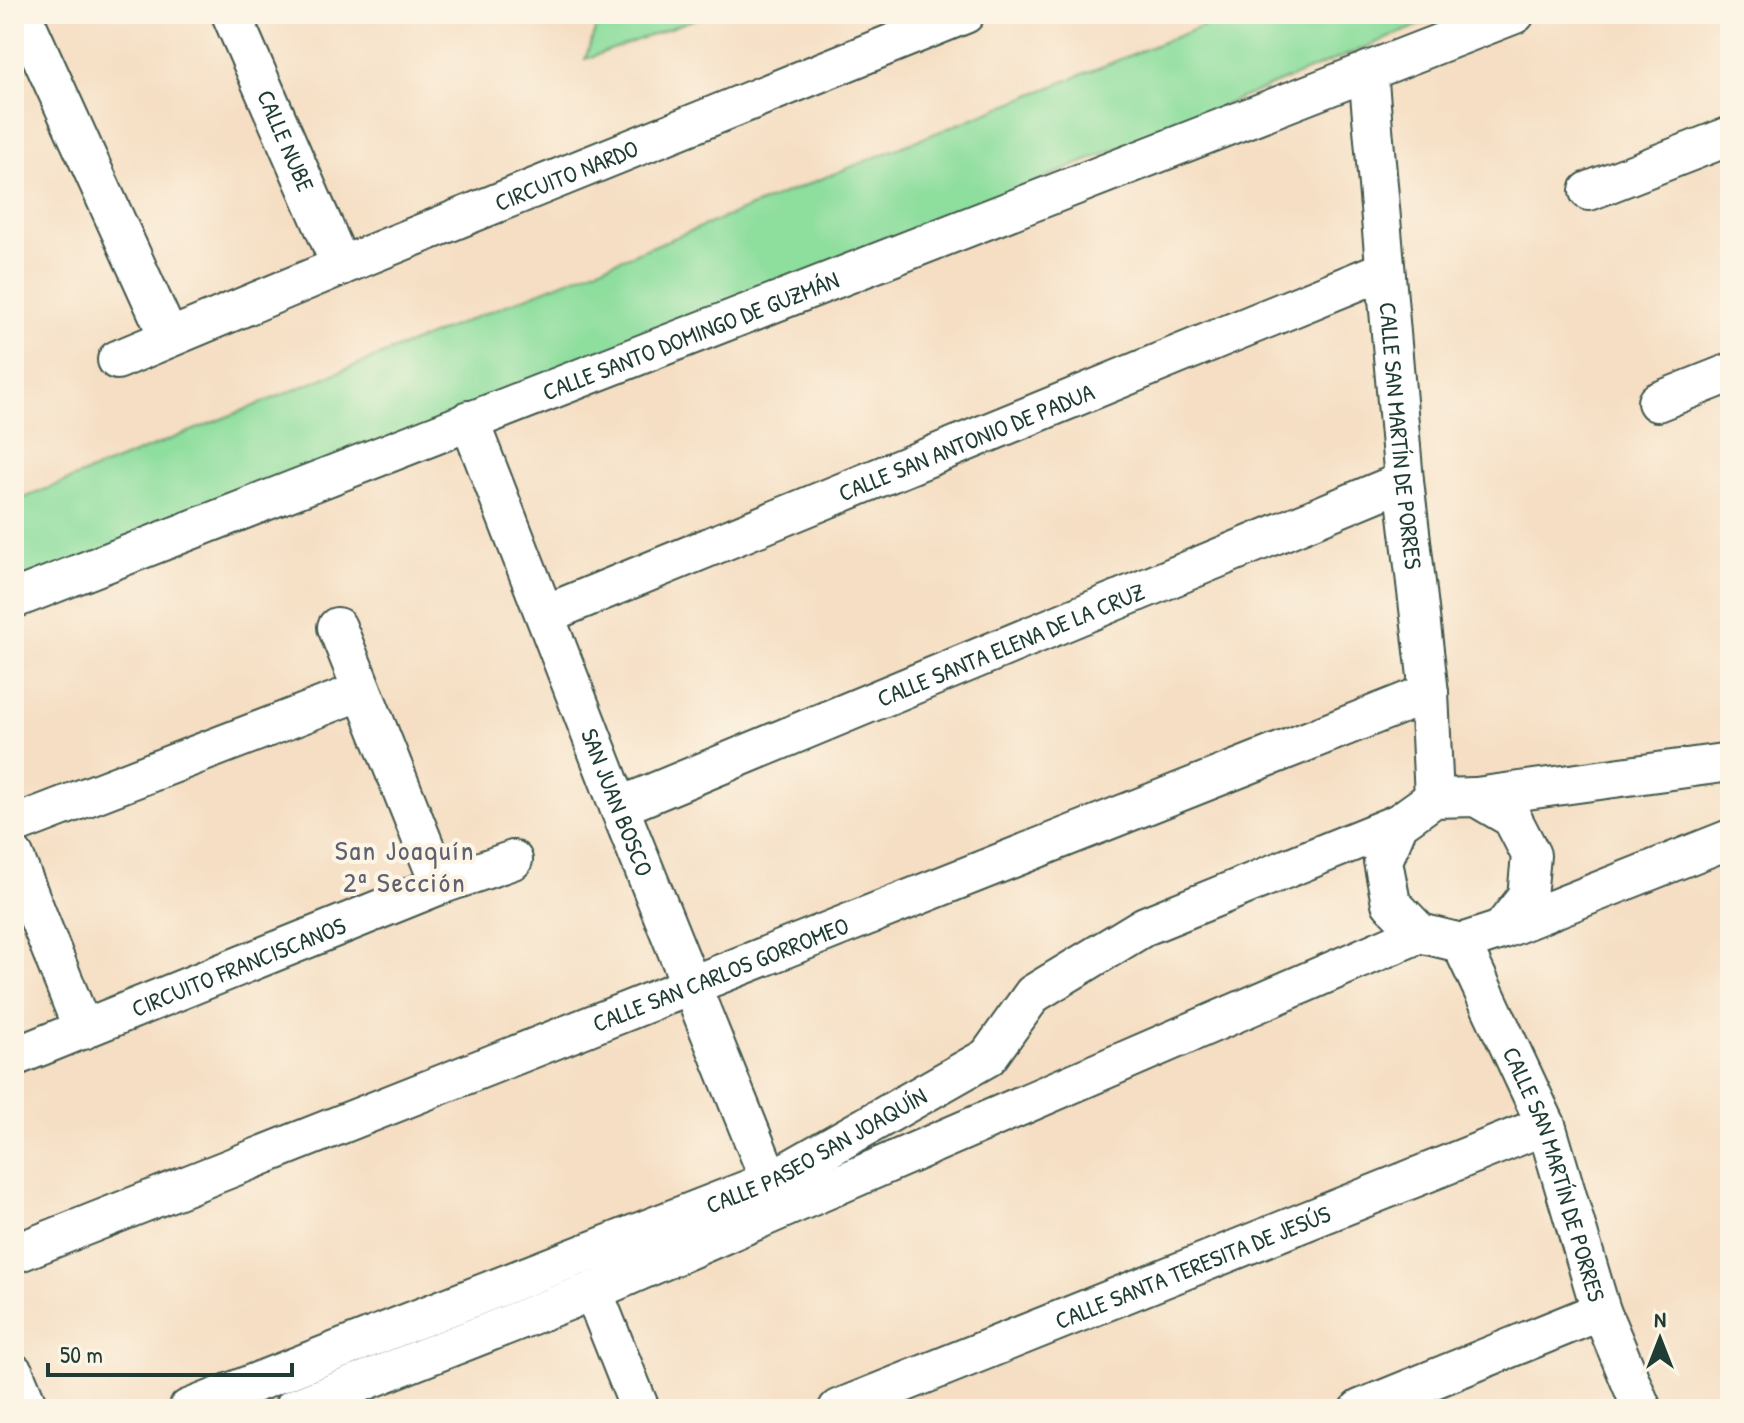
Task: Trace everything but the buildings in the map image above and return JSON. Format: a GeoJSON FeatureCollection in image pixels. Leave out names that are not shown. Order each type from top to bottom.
{"type":"FeatureCollection","features":[{"type":"Feature","properties":{"kind":"street"},"geometry":{"type":"LineString","coordinates":[[22,14],[169,338]]}},
{"type":"Feature","properties":{"kind":"street","name":"CALLE NUBE"},"geometry":{"type":"LineString","coordinates":[[231,14],[341,266]]}},
{"type":"Feature","properties":{"kind":"street","name":"CIRCUITO NARDO"},"geometry":{"type":"LineString","coordinates":[[117,360],[341,266],[965,14]]}},
{"type":"Feature","properties":{"kind":"street","name":"CALLE SANTO DOMINGO DE GUZMÁN"},"geometry":{"type":"LineString","coordinates":[[14,599],[1515,14]]}},
{"type":"Feature","properties":{"kind":"street","name":"CALLE SAN MARTÍN DE PORRES"},"geometry":{"type":"LineString","coordinates":[[1368,71],[1404,481],[1429,693],[1434,798]]}},
{"type":"Feature","properties":{"kind":"street"},"geometry":{"type":"LineString","coordinates":[[1589,191],[1730,136]]}},
{"type":"Feature","properties":{"kind":"street","name":"CALLE SAN ANTONIO DE PADUA"},"geometry":{"type":"LineString","coordinates":[[546,614],[1385,270]]}},
{"type":"Feature","properties":{"kind":"street"},"geometry":{"type":"LineString","coordinates":[[1657,402],[1730,373]]}},
{"type":"Feature","properties":{"kind":"street","name":"SAN JUAN BOSCO"},"geometry":{"type":"LineString","coordinates":[[469,420],[619,807],[770,1181]]}},
{"type":"Feature","properties":{"kind":"street","name":"CALLE SANTA ELENA DE LA CRUZ"},"geometry":{"type":"LineString","coordinates":[[619,807],[1404,481]]}},
{"type":"Feature","properties":{"kind":"street"},"geometry":{"type":"LineString","coordinates":[[337,627],[440,885]]}},
{"type":"Feature","properties":{"kind":"street"},"geometry":{"type":"LineString","coordinates":[[14,825],[362,691]]}},
{"type":"Feature","properties":{"kind":"street","name":"CALLE SAN CARLOS GORROMEO"},"geometry":{"type":"LineString","coordinates":[[14,1254],[691,983],[1429,693]]}},
{"type":"Feature","properties":{"kind":"street"},"geometry":{"type":"LineString","coordinates":[[1730,762],[1476,797],[1434,798],[1399,823],[1383,861],[1391,903],[1420,933],[1461,943],[1730,839]]}},
{"type":"Feature","properties":{"kind":"street"},"geometry":{"type":"LineString","coordinates":[[1476,797],[1512,818],[1531,855],[1527,897],[1501,930]]}},
{"type":"Feature","properties":{"kind":"street","name":"CALLE PASEO SAN JOAQUÍN"},"geometry":{"type":"LineString","coordinates":[[188,1409],[770,1181],[988,1057],[1033,994],[1145,926],[1399,823]]}},
{"type":"Feature","properties":{"kind":"street"},"geometry":{"type":"LineString","coordinates":[[14,856],[83,1030]]}},
{"type":"Feature","properties":{"kind":"street","name":"CIRCUITO FRANCISCANOS"},"geometry":{"type":"LineString","coordinates":[[14,1057],[440,885],[513,860]]}},
{"type":"Feature","properties":{"kind":"street","name":"CALLE PASEO SAN JOAQUÍN"},"geometry":{"type":"LineString","coordinates":[[293,1409],[593,1291],[1420,933]]}},
{"type":"Feature","properties":{"kind":"street","name":"CALLE SAN MARTÍN DE PORRES"},"geometry":{"type":"LineString","coordinates":[[1461,943],[1546,1125],[1601,1311],[1642,1409]]}},
{"type":"Feature","properties":{"kind":"street","name":"CALLE SANTA TERESITA DE JESÚS"},"geometry":{"type":"LineString","coordinates":[[838,1409],[1546,1125]]}},
{"type":"Feature","properties":{"kind":"street"},"geometry":{"type":"LineString","coordinates":[[593,1291],[640,1409]]}},
{"type":"Feature","properties":{"kind":"street"},"geometry":{"type":"LineString","coordinates":[[1360,1409],[1601,1311]]}},
{"type":"Feature","properties":{"kind":"street"},"geometry":{"type":"LineString","coordinates":[[14,1373],[29,1409]]}},
{"type":"Feature","properties":{"kind":"green space"},"geometry":{"type":"Polygon","coordinates":[[[601,14],[709,14],[585,59],[601,14]]]}},
{"type":"Feature","properties":{"kind":"green space"},"geometry":{"type":"Polygon","coordinates":[[[1233,14],[1447,14],[14,598],[14,502],[1233,14]]]}},
{"type":"Feature","properties":{"kind":"district","name":"San Joaquín 2ª Sección"},"geometry":{"type":"Point","coordinates":[405,866]}}]}
